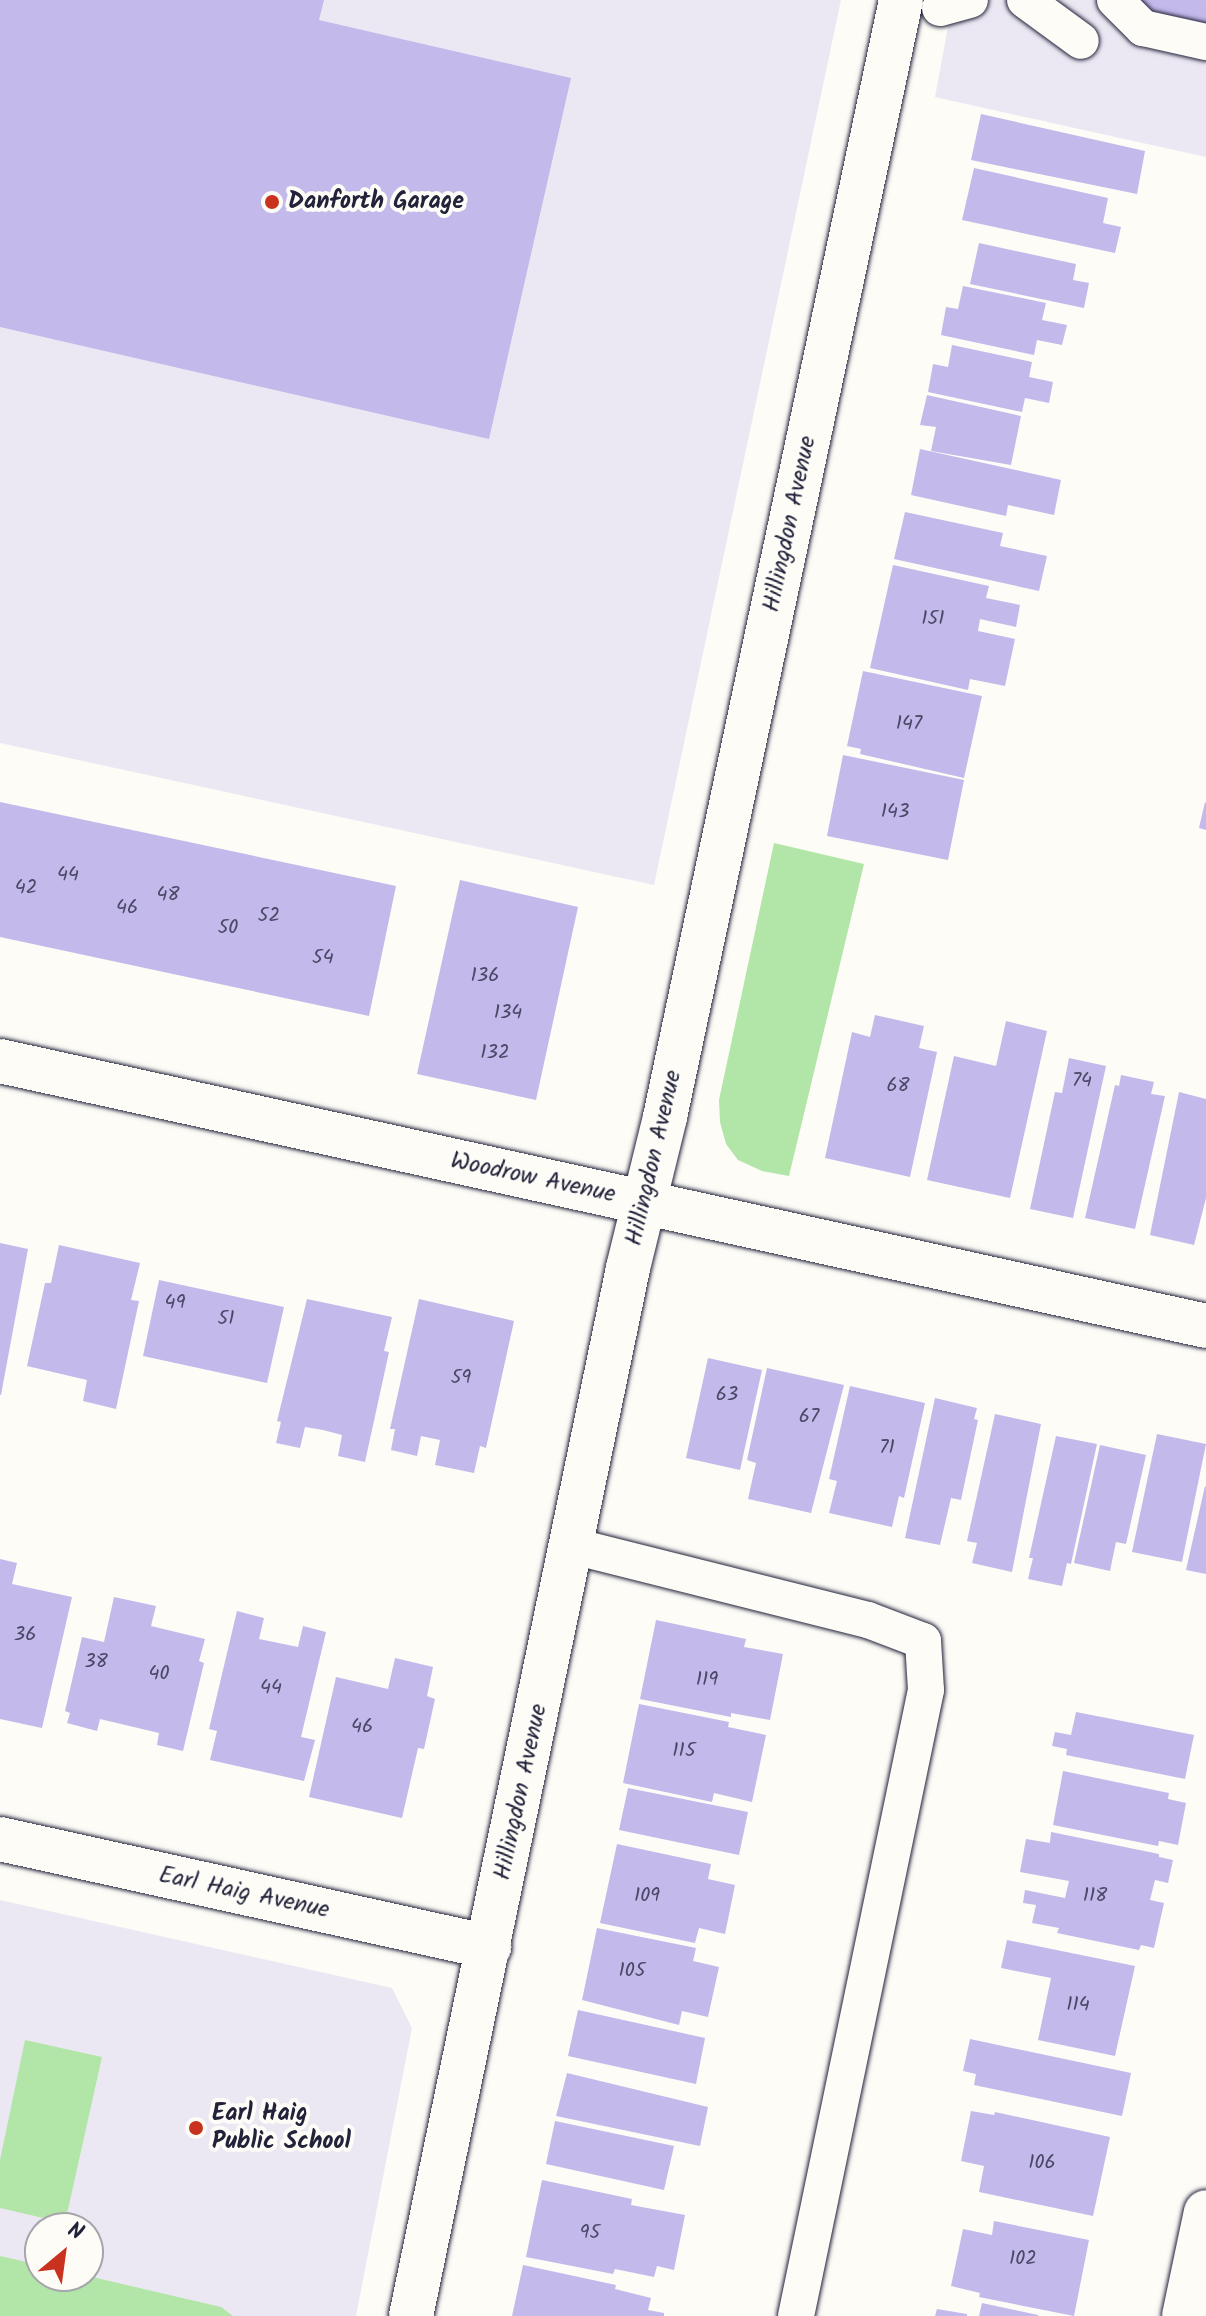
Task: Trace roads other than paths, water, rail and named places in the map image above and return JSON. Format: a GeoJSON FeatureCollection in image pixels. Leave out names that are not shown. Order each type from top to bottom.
{"type":"FeatureCollection","features":[{"type":"Feature","properties":{"kind":"street","name":"Hillingdon Avenue"},"geometry":{"type":"LineString","coordinates":[[411,2316],[643,1201],[937,3]]}},
{"type":"Feature","properties":{"kind":"street","name":"Woodrow Avenue"},"geometry":{"type":"LineString","coordinates":[[0,1061],[1206,1326]]}},
{"type":"Feature","properties":{"kind":"street","name":"Earl Haig Avenue"},"geometry":{"type":"LineString","coordinates":[[0,1839],[489,1947]]}},
{"type":"Feature","properties":{"kind":"street"},"geometry":{"type":"LineString","coordinates":[[1184,2316],[1206,2212]]}},
{"type":"Feature","properties":{"kind":"lane"},"geometry":{"type":"LineString","coordinates":[[1025,0],[1081,41]]}},
{"type":"Feature","properties":{"kind":"lane"},"geometry":{"type":"LineString","coordinates":[[1115,0],[1143,28],[1206,42]]}},
{"type":"Feature","properties":{"kind":"lane"},"geometry":{"type":"LineString","coordinates":[[573,1546],[868,1620],[923,1641],[926,1690],[796,2316]]}},
{"type":"Feature","properties":{"kind":"place","name":"Danforth Garage"},"geometry":{"type":"Point","coordinates":[272,202]}},
{"type":"Feature","properties":{"kind":"place","name":"Earl Haig Public School"},"geometry":{"type":"Point","coordinates":[196,2128]}}]}
